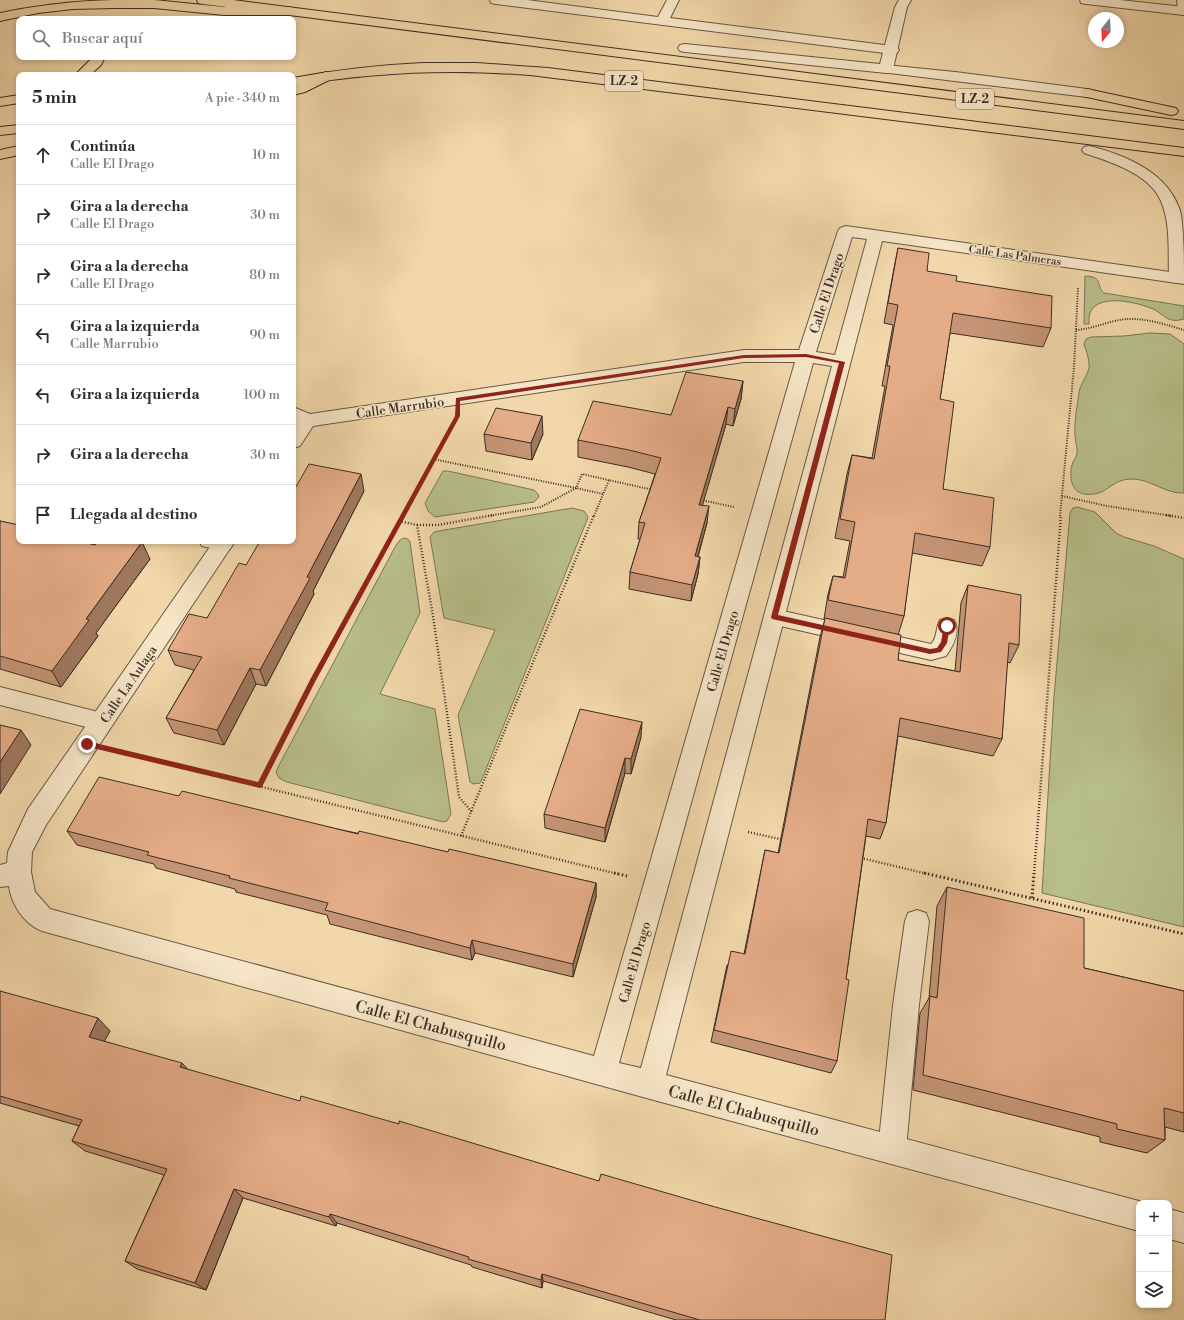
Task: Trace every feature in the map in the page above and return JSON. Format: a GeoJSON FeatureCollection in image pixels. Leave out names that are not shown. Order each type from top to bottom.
{"type":"FeatureCollection","features":[{"type":"Feature","properties":{"kind":"highway","name":"LZ-2"},"geometry":{"type":"LineString","coordinates":[[203,0],[1184,125]]}},
{"type":"Feature","properties":{"kind":"highway"},"geometry":{"type":"LineString","coordinates":[[296,0],[397,12]]}},
{"type":"Feature","properties":{"kind":"highway"},"geometry":{"type":"LineString","coordinates":[[0,17],[73,5],[107,4],[154,4],[224,11],[288,11]]}},
{"type":"Feature","properties":{"kind":"highway"},"geometry":{"type":"LineString","coordinates":[[0,29],[16,26]]}},
{"type":"Feature","properties":{"kind":"highway"},"geometry":{"type":"LineString","coordinates":[[670,46],[685,48]]}},
{"type":"Feature","properties":{"kind":"highway"},"geometry":{"type":"LineString","coordinates":[[85,72],[97,60]]}},
{"type":"Feature","properties":{"kind":"highway","name":"LZ-2"},"geometry":{"type":"LineString","coordinates":[[296,81],[326,76],[405,68],[485,67],[548,72],[1184,152]]}},
{"type":"Feature","properties":{"kind":"highway"},"geometry":{"type":"LineString","coordinates":[[296,90],[326,76]]}},
{"type":"Feature","properties":{"kind":"highway"},"geometry":{"type":"LineString","coordinates":[[1087,93],[1184,113]]}},
{"type":"Feature","properties":{"kind":"highway"},"geometry":{"type":"LineString","coordinates":[[0,102],[16,99]]}},
{"type":"Feature","properties":{"kind":"highway"},"geometry":{"type":"LineString","coordinates":[[921,119],[950,130],[1184,163]]}},
{"type":"Feature","properties":{"kind":"highway"},"geometry":{"type":"LineString","coordinates":[[0,131],[16,129]]}},
{"type":"Feature","properties":{"kind":"highway"},"geometry":{"type":"LineString","coordinates":[[0,155],[16,151]]}},
{"type":"Feature","properties":{"kind":"street"},"geometry":{"type":"LineString","coordinates":[[496,0],[892,50]]}},
{"type":"Feature","properties":{"kind":"street"},"geometry":{"type":"LineString","coordinates":[[663,20],[673,0]]}},
{"type":"Feature","properties":{"kind":"street"},"geometry":{"type":"LineString","coordinates":[[685,48],[886,69],[892,50],[901,7],[905,0]]}},
{"type":"Feature","properties":{"kind":"street"},"geometry":{"type":"LineString","coordinates":[[1086,0],[1184,11],[1183,0]]}},
{"type":"Feature","properties":{"kind":"street"},"geometry":{"type":"LineString","coordinates":[[1089,150],[1115,158],[1145,174],[1163,191],[1173,213],[1180,279]]}},
{"type":"Feature","properties":{"kind":"street","name":"Calle Las Palmeras"},"geometry":{"type":"LineString","coordinates":[[846,231],[1180,279]]}},
{"type":"Feature","properties":{"kind":"street","name":"Calle El Drago"},"geometry":{"type":"LineString","coordinates":[[603,1072],[806,356],[846,231]]}},
{"type":"Feature","properties":{"kind":"street"},"geometry":{"type":"LineString","coordinates":[[650,1085],[876,235]]}},
{"type":"Feature","properties":{"kind":"street","name":"Calle Marrubio"},"geometry":{"type":"LineString","coordinates":[[300,417],[458,399],[744,356],[806,356],[842,362]]}},
{"type":"Feature","properties":{"kind":"street"},"geometry":{"type":"LineString","coordinates":[[296,431],[300,417]]}},
{"type":"Feature","properties":{"kind":"street","name":"Calle La Aulaga"},"geometry":{"type":"LineString","coordinates":[[10,874],[37,817],[102,722],[218,544]]}},
{"type":"Feature","properties":{"kind":"street","name":"Calle El Chabusquillo"},"geometry":{"type":"LineString","coordinates":[[10,874],[23,897],[42,919],[650,1085],[1136,1215]]}},
{"type":"Feature","properties":{"kind":"street"},"geometry":{"type":"LineString","coordinates":[[1172,1225],[1184,1228]]}},
{"type":"Feature","properties":{"kind":"lane"},"geometry":{"type":"LineString","coordinates":[[886,69],[955,76],[1087,93]]}},
{"type":"Feature","properties":{"kind":"lane"},"geometry":{"type":"LineString","coordinates":[[774,617],[930,652],[939,650],[944,643],[947,626]]}},
{"type":"Feature","properties":{"kind":"lane"},"geometry":{"type":"LineString","coordinates":[[0,696],[102,722]]}},
{"type":"Feature","properties":{"kind":"lane"},"geometry":{"type":"LineString","coordinates":[[892,1150],[905,1013],[916,921]]}},
{"type":"Feature","properties":{"kind":"path"},"geometry":{"type":"LineString","coordinates":[[1032,898],[1062,496],[1074,367],[1079,264]]}},
{"type":"Feature","properties":{"kind":"path"},"geometry":{"type":"LineString","coordinates":[[1076,330],[1087,330],[1121,320],[1152,322],[1184,330]]}},
{"type":"Feature","properties":{"kind":"path"},"geometry":{"type":"LineString","coordinates":[[260,785],[313,680],[458,416],[458,399]]}},
{"type":"Feature","properties":{"kind":"path"},"geometry":{"type":"LineString","coordinates":[[434,459],[603,494]]}},
{"type":"Feature","properties":{"kind":"path"},"geometry":{"type":"LineString","coordinates":[[399,521],[416,525],[438,525],[541,507],[576,488],[582,474],[654,490]]}},
{"type":"Feature","properties":{"kind":"path"},"geometry":{"type":"LineString","coordinates":[[461,836],[609,480]]}},
{"type":"Feature","properties":{"kind":"path"},"geometry":{"type":"LineString","coordinates":[[1062,496],[1107,506],[1184,518]]}},
{"type":"Feature","properties":{"kind":"path"},"geometry":{"type":"LineString","coordinates":[[700,500],[761,513]]}},
{"type":"Feature","properties":{"kind":"path"},"geometry":{"type":"LineString","coordinates":[[416,525],[433,616],[460,797],[472,812]]}},
{"type":"Feature","properties":{"kind":"path"},"geometry":{"type":"LineString","coordinates":[[87,744],[260,785],[461,836],[656,883]]}},
{"type":"Feature","properties":{"kind":"path"},"geometry":{"type":"LineString","coordinates":[[719,826],[785,840]]}},
{"type":"Feature","properties":{"kind":"path"},"geometry":{"type":"LineString","coordinates":[[854,857],[1184,934]]}},
{"type":"Feature","properties":{"kind":"green space"},"geometry":{"type":"Polygon","coordinates":[[[1085,276],[1095,278],[1104,293],[1184,306],[1184,319],[1169,319],[1156,310],[1145,306],[1124,301],[1113,301],[1103,302],[1095,306],[1090,313],[1089,324],[1084,324],[1085,276]]]}},
{"type":"Feature","properties":{"kind":"green space"},"geometry":{"type":"Polygon","coordinates":[[[1150,333],[1170,334],[1184,344],[1184,493],[1177,493],[1145,481],[1132,479],[1118,482],[1099,493],[1080,493],[1076,490],[1072,483],[1071,474],[1072,465],[1077,454],[1075,425],[1079,393],[1089,368],[1084,344],[1086,339],[1091,337],[1124,336],[1150,333]]]}},
{"type":"Feature","properties":{"kind":"green space"},"geometry":{"type":"Polygon","coordinates":[[[443,471],[534,490],[539,497],[534,502],[435,517],[428,511],[425,503],[443,471]]]}},
{"type":"Feature","properties":{"kind":"green space"},"geometry":{"type":"Polygon","coordinates":[[[1077,507],[1095,512],[1116,533],[1124,537],[1154,546],[1184,559],[1184,927],[1042,893],[1054,697],[1070,513],[1073,508],[1077,507]]]}},
{"type":"Feature","properties":{"kind":"green space"},"geometry":{"type":"Polygon","coordinates":[[[572,508],[584,511],[588,517],[587,520],[482,779],[480,783],[473,784],[470,782],[458,715],[495,630],[444,618],[430,537],[434,532],[572,508]]]}},
{"type":"Feature","properties":{"kind":"green space"},"geometry":{"type":"Polygon","coordinates":[[[403,538],[408,539],[410,542],[420,613],[380,694],[435,709],[451,814],[447,821],[443,822],[287,782],[279,778],[276,773],[395,547],[403,538]]]}},
{"type":"Feature","properties":{"kind":"building"},"geometry":{"type":"Polygon","coordinates":[[[898,248],[929,253],[927,271],[957,276],[956,281],[1052,296],[1051,328],[953,313],[940,399],[954,402],[943,489],[994,498],[990,547],[915,533],[904,616],[828,600],[833,576],[845,578],[855,522],[840,519],[852,455],[874,459],[890,366],[887,366],[898,305],[888,303],[898,248]]]}},
{"type":"Feature","properties":{"kind":"building"},"geometry":{"type":"Polygon","coordinates":[[[686,372],[743,381],[735,409],[728,407],[699,505],[709,506],[695,556],[700,557],[692,585],[630,572],[645,523],[639,522],[661,458],[578,440],[593,401],[671,415],[686,372]]]}},
{"type":"Feature","properties":{"kind":"building"},"geometry":{"type":"Polygon","coordinates":[[[496,408],[542,416],[531,443],[484,434],[496,408]]]}},
{"type":"Feature","properties":{"kind":"building"},"geometry":{"type":"Polygon","coordinates":[[[309,464],[361,474],[307,577],[310,578],[260,670],[250,668],[217,730],[166,718],[202,657],[168,650],[189,614],[207,618],[239,563],[246,565],[258,544],[296,544],[296,487],[309,464]]]}},
{"type":"Feature","properties":{"kind":"building"},"geometry":{"type":"Polygon","coordinates":[[[0,521],[16,524],[16,544],[141,544],[86,619],[89,620],[52,671],[0,656],[0,521]]]}},
{"type":"Feature","properties":{"kind":"building"},"geometry":{"type":"Polygon","coordinates":[[[968,585],[1021,595],[1019,645],[1009,643],[1002,739],[900,718],[886,823],[868,819],[846,979],[849,980],[837,1061],[714,1030],[731,951],[745,954],[765,850],[779,853],[825,618],[901,635],[898,660],[960,672],[968,585]]]}},
{"type":"Feature","properties":{"kind":"building"},"geometry":{"type":"Polygon","coordinates":[[[580,709],[642,722],[631,759],[625,758],[605,828],[544,814],[580,709]]]}},
{"type":"Feature","properties":{"kind":"building"},"geometry":{"type":"Polygon","coordinates":[[[0,725],[21,730],[0,762],[0,725]]]}},
{"type":"Feature","properties":{"kind":"building"},"geometry":{"type":"Polygon","coordinates":[[[99,777],[179,796],[182,791],[358,834],[359,831],[448,852],[449,849],[596,883],[573,964],[472,940],[470,948],[325,910],[328,903],[229,878],[230,876],[147,855],[149,852],[67,831],[99,777]]]}},
{"type":"Feature","properties":{"kind":"building"},"geometry":{"type":"Polygon","coordinates":[[[947,887],[1084,918],[1084,968],[1184,991],[1184,1113],[1164,1108],[1165,1140],[1117,1129],[1117,1124],[923,1075],[930,996],[937,998],[947,887]]]}},
{"type":"Feature","properties":{"kind":"building"},"geometry":{"type":"Polygon","coordinates":[[[0,991],[98,1018],[89,1037],[182,1063],[180,1067],[300,1101],[301,1096],[399,1124],[399,1121],[599,1181],[601,1174],[892,1255],[885,1320],[700,1320],[542,1274],[541,1280],[468,1259],[469,1257],[330,1214],[329,1217],[234,1189],[195,1283],[125,1261],[167,1169],[72,1141],[82,1120],[0,1096],[0,991]]]}},
{"type":"Feature","properties":{"kind":"route"},"geometry":{"type":"LineString","coordinates":[[87,744],[260,785],[313,680],[458,416],[458,399],[744,356],[806,356],[842,362],[774,617],[930,652],[939,650],[944,643],[947,626]]}}]}
